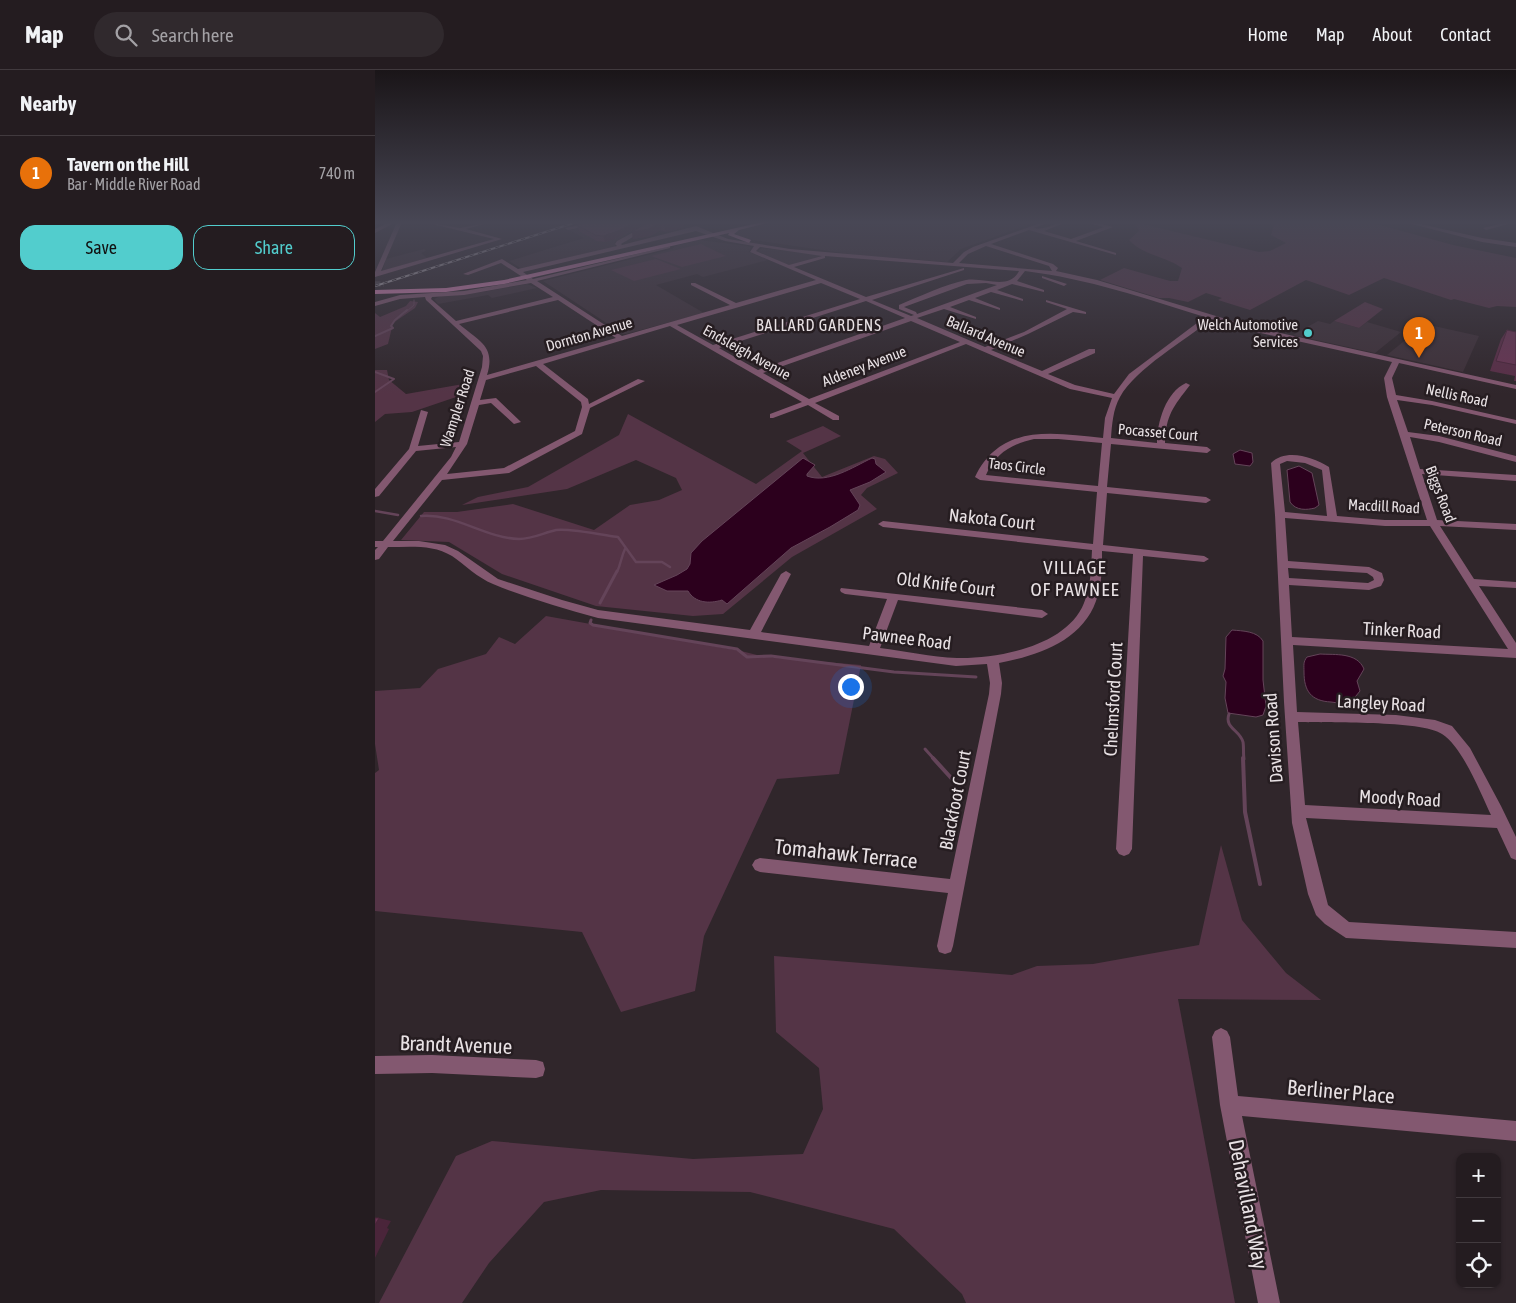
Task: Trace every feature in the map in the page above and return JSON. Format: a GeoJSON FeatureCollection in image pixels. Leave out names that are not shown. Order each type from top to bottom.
{"type":"FeatureCollection","features":[{"type":"Feature","properties":{"kind":"main road"},"geometry":{"type":"LineString","coordinates":[[384,284],[449,284],[491,280]]}},
{"type":"Feature","properties":{"kind":"main road"},"geometry":{"type":"LineString","coordinates":[[375,292],[446,290],[505,280]]}},
{"type":"Feature","properties":{"kind":"street"},"geometry":{"type":"LineString","coordinates":[[375,304],[398,297],[429,296],[481,290],[514,280]]}},
{"type":"Feature","properties":{"kind":"street"},"geometry":{"type":"LineString","coordinates":[[530,280],[622,339]]}},
{"type":"Feature","properties":{"kind":"street","name":"Ballard Avenue"},"geometry":{"type":"LineString","coordinates":[[816,280],[1082,390],[1116,397]]}},
{"type":"Feature","properties":{"kind":"street"},"geometry":{"type":"LineString","coordinates":[[712,348],[926,280]]}},
{"type":"Feature","properties":{"kind":"street"},"geometry":{"type":"LineString","coordinates":[[757,373],[921,316],[1017,280]]}},
{"type":"Feature","properties":{"kind":"street"},"geometry":{"type":"LineString","coordinates":[[1050,280],[1063,284]]}},
{"type":"Feature","properties":{"kind":"street"},"geometry":{"type":"LineString","coordinates":[[1088,280],[1208,318],[1265,333],[1516,387]]}},
{"type":"Feature","properties":{"kind":"street","name":"Dornton Avenue"},"geometry":{"type":"LineString","coordinates":[[482,379],[819,281]]}},
{"type":"Feature","properties":{"kind":"street"},"geometry":{"type":"LineString","coordinates":[[949,327],[904,309],[901,306],[966,282],[986,281],[1005,285]]}},
{"type":"Feature","properties":{"kind":"street"},"geometry":{"type":"LineString","coordinates":[[1013,282],[1041,292]]}},
{"type":"Feature","properties":{"kind":"street"},"geometry":{"type":"LineString","coordinates":[[693,284],[735,306]]}},
{"type":"Feature","properties":{"kind":"street"},"geometry":{"type":"LineString","coordinates":[[992,290],[1021,300]]}},
{"type":"Feature","properties":{"kind":"street","name":"Wampler Road"},"geometry":{"type":"LineString","coordinates":[[375,557],[380,544],[442,477],[463,444],[487,362],[486,353],[428,299],[429,296]]}},
{"type":"Feature","properties":{"kind":"street"},"geometry":{"type":"LineString","coordinates":[[455,323],[559,298]]}},
{"type":"Feature","properties":{"kind":"street"},"geometry":{"type":"LineString","coordinates":[[970,298],[999,309]]}},
{"type":"Feature","properties":{"kind":"street"},"geometry":{"type":"LineString","coordinates":[[1048,300],[1084,313]]}},
{"type":"Feature","properties":{"kind":"street"},"geometry":{"type":"LineString","coordinates":[[945,307],[974,318]]}},
{"type":"Feature","properties":{"kind":"street"},"geometry":{"type":"LineString","coordinates":[[984,350],[1026,333],[1073,309]]}},
{"type":"Feature","properties":{"kind":"street","name":"Pawnee Road"},"geometry":{"type":"LineString","coordinates":[[380,544],[419,544],[441,547],[494,581],[586,612],[956,662],[993,660],[1024,653],[1051,642],[1071,629],[1086,611],[1093,592],[1106,440],[1109,418],[1116,397],[1138,370],[1208,318]]}},
{"type":"Feature","properties":{"kind":"street","name":"Endsleigh Avenue"},"geometry":{"type":"LineString","coordinates":[[671,324],[836,418]]}},
{"type":"Feature","properties":{"kind":"street","name":"Aldeney Avenue"},"geometry":{"type":"LineString","coordinates":[[773,416],[965,342]]}},
{"type":"Feature","properties":{"kind":"street"},"geometry":{"type":"LineString","coordinates":[[1042,374],[1092,351]]}},
{"type":"Feature","properties":{"kind":"street","name":"Biggs Road"},"geometry":{"type":"LineString","coordinates":[[1396,361],[1388,378],[1391,397],[1433,522],[1516,653]]}},
{"type":"Feature","properties":{"kind":"street"},"geometry":{"type":"LineString","coordinates":[[442,477],[500,472],[513,468],[579,432],[587,406],[585,401],[537,363]]}},
{"type":"Feature","properties":{"kind":"street"},"geometry":{"type":"LineString","coordinates":[[587,406],[593,405],[641,381]]}},
{"type":"Feature","properties":{"kind":"street"},"geometry":{"type":"LineString","coordinates":[[1161,446],[1161,425],[1164,414],[1186,385]]}},
{"type":"Feature","properties":{"kind":"street","name":"Nellis Road"},"geometry":{"type":"LineString","coordinates":[[1391,397],[1432,403],[1516,422]]}},
{"type":"Feature","properties":{"kind":"street"},"geometry":{"type":"LineString","coordinates":[[475,403],[493,400],[517,422]]}},
{"type":"Feature","properties":{"kind":"street"},"geometry":{"type":"LineString","coordinates":[[377,494],[413,449],[424,412]]}},
{"type":"Feature","properties":{"kind":"street","name":"Peterson Road"},"geometry":{"type":"LineString","coordinates":[[1404,434],[1439,439],[1516,459]]}},
{"type":"Feature","properties":{"kind":"street","name":"Taos Circle"},"geometry":{"type":"LineString","coordinates":[[1102,489],[980,477],[983,468],[998,451],[1021,438],[1051,436],[1106,440]]}},
{"type":"Feature","properties":{"kind":"street","name":"Pocasset Court"},"geometry":{"type":"LineString","coordinates":[[1106,440],[1207,450]]}},
{"type":"Feature","properties":{"kind":"street"},"geometry":{"type":"LineString","coordinates":[[413,449],[463,444]]}},
{"type":"Feature","properties":{"kind":"street","name":"Davison Road"},"geometry":{"type":"LineString","coordinates":[[1332,518],[1326,469],[1314,461],[1285,458],[1275,463],[1280,515],[1298,811],[1316,894],[1322,910],[1346,930],[1516,940]]}},
{"type":"Feature","properties":{"kind":"street"},"geometry":{"type":"LineString","coordinates":[[1416,471],[1516,478]]}},
{"type":"Feature","properties":{"kind":"street"},"geometry":{"type":"LineString","coordinates":[[1102,489],[1206,500]]}},
{"type":"Feature","properties":{"kind":"street","name":"Macdill Road"},"geometry":{"type":"LineString","coordinates":[[1280,515],[1385,523],[1433,522],[1516,527]]}},
{"type":"Feature","properties":{"kind":"street","name":"Nakota Court"},"geometry":{"type":"LineString","coordinates":[[883,524],[1204,559]]}},
{"type":"Feature","properties":{"kind":"street","name":"Chelmsford Court"},"geometry":{"type":"LineString","coordinates":[[1124,849],[1138,552]]}},
{"type":"Feature","properties":{"kind":"street"},"geometry":{"type":"LineString","coordinates":[[1282,564],[1369,570],[1378,575],[1379,580],[1377,584],[1369,587],[1283,581]]}},
{"type":"Feature","properties":{"kind":"street"},"geometry":{"type":"LineString","coordinates":[[753,635],[786,574]]}},
{"type":"Feature","properties":{"kind":"street"},"geometry":{"type":"LineString","coordinates":[[1471,582],[1516,585]]}},
{"type":"Feature","properties":{"kind":"street","name":"Old Knife Court"},"geometry":{"type":"LineString","coordinates":[[845,590],[1042,614]]}},
{"type":"Feature","properties":{"kind":"street"},"geometry":{"type":"LineString","coordinates":[[873,651],[894,596]]}},
{"type":"Feature","properties":{"kind":"street","name":"Tinker Road"},"geometry":{"type":"LineString","coordinates":[[1287,641],[1516,653]]}},
{"type":"Feature","properties":{"kind":"street","name":"Blackfoot Court"},"geometry":{"type":"LineString","coordinates":[[945,946],[995,694],[996,683],[993,660]]}},
{"type":"Feature","properties":{"kind":"street","name":"Langley Road"},"geometry":{"type":"LineString","coordinates":[[1291,717],[1411,722],[1435,725],[1447,730],[1467,753],[1516,853]]}},
{"type":"Feature","properties":{"kind":"street","name":"Moody Road"},"geometry":{"type":"LineString","coordinates":[[1298,811],[1500,822]]}},
{"type":"Feature","properties":{"kind":"street","name":"Tomahawk Terrace"},"geometry":{"type":"LineString","coordinates":[[760,865],[957,887]]}},
{"type":"Feature","properties":{"kind":"street"},"geometry":{"type":"LineString","coordinates":[[1221,1037],[1230,1105]]}},
{"type":"Feature","properties":{"kind":"street","name":"Brandt Avenue"},"geometry":{"type":"LineString","coordinates":[[375,1065],[432,1064],[536,1069]]}},
{"type":"Feature","properties":{"kind":"street","name":"Berliner Place"},"geometry":{"type":"LineString","coordinates":[[1230,1105],[1516,1131]]}},
{"type":"Feature","properties":{"kind":"street","name":"Dehavilland Way"},"geometry":{"type":"LineString","coordinates":[[1230,1105],[1269,1303]]}},
{"type":"Feature","properties":{"kind":"shaded area"},"geometry":{"type":"Polygon","coordinates":[[[676,280],[656,285],[704,313],[623,334],[543,281],[676,280]]]}},
{"type":"Feature","properties":{"kind":"shaded area"},"geometry":{"type":"Polygon","coordinates":[[[1100,280],[1178,280],[1381,280],[1349,295],[1306,280],[1250,310],[1218,300],[1222,298],[1206,293],[1188,302],[1159,298],[1100,280]]]}},
{"type":"Feature","properties":{"kind":"shaded area"},"geometry":{"type":"Polygon","coordinates":[[[1389,280],[1516,280],[1516,307],[1497,306],[1489,308],[1454,299],[1451,300],[1389,280]]]}},
{"type":"Feature","properties":{"kind":"shaded area"},"geometry":{"type":"Polygon","coordinates":[[[527,284],[537,288],[492,298],[488,295],[438,304],[434,299],[441,296],[482,292],[527,284]]]}},
{"type":"Feature","properties":{"kind":"shaded area"},"geometry":{"type":"Polygon","coordinates":[[[410,301],[418,302],[415,308],[393,323],[388,344],[375,349],[375,313],[380,317],[406,306],[410,301]]]}},
{"type":"Feature","properties":{"kind":"shaded area"},"geometry":{"type":"Polygon","coordinates":[[[1365,302],[1383,309],[1359,328],[1334,321],[1365,302]]]}},
{"type":"Feature","properties":{"kind":"shaded area"},"geometry":{"type":"Polygon","coordinates":[[[1318,321],[1330,324],[1334,321],[1359,328],[1367,322],[1401,332],[1375,353],[1293,335],[1318,321]]]}},
{"type":"Feature","properties":{"kind":"shaded area"},"geometry":{"type":"Polygon","coordinates":[[[1425,324],[1479,336],[1463,372],[1387,355],[1425,324]]]}},
{"type":"Feature","properties":{"kind":"shaded area"},"geometry":{"type":"Polygon","coordinates":[[[375,370],[387,370],[389,380],[406,394],[469,383],[465,394],[412,412],[385,414],[375,422],[375,370]]]}},
{"type":"Feature","properties":{"kind":"shaded area"},"geometry":{"type":"Polygon","coordinates":[[[628,414],[756,484],[802,451],[786,441],[823,426],[841,436],[803,453],[822,477],[874,456],[885,459],[898,473],[867,488],[861,495],[877,509],[792,557],[723,614],[693,616],[596,606],[502,574],[449,542],[401,540],[424,512],[457,512],[513,504],[594,530],[630,505],[659,500],[682,490],[676,478],[636,460],[567,489],[462,505],[478,497],[528,487],[619,435],[628,414]]]}},
{"type":"Feature","properties":{"kind":"shaded area"},"geometry":{"type":"Polygon","coordinates":[[[1240,450],[1252,453],[1253,462],[1250,466],[1235,464],[1233,454],[1240,450]]]}},
{"type":"Feature","properties":{"kind":"shaded area"},"geometry":{"type":"Polygon","coordinates":[[[803,458],[815,465],[807,476],[815,478],[832,476],[849,470],[872,458],[886,472],[870,482],[850,490],[860,505],[858,510],[791,548],[727,604],[722,600],[703,602],[694,598],[688,591],[667,591],[654,585],[687,569],[690,564],[691,553],[702,541],[803,458]]]}},
{"type":"Feature","properties":{"kind":"shaded area"},"geometry":{"type":"Polygon","coordinates":[[[1299,466],[1312,473],[1319,505],[1315,508],[1298,508],[1290,502],[1287,470],[1299,466]]]}},
{"type":"Feature","properties":{"kind":"shaded area"},"geometry":{"type":"Polygon","coordinates":[[[546,616],[765,657],[861,665],[839,774],[777,779],[704,936],[695,991],[621,1012],[582,932],[375,911],[375,773],[379,770],[375,744],[375,691],[420,688],[438,669],[486,654],[499,637],[515,644],[546,616]]]}},
{"type":"Feature","properties":{"kind":"shaded area"},"geometry":{"type":"Polygon","coordinates":[[[1232,630],[1253,633],[1263,641],[1263,680],[1266,706],[1263,715],[1256,717],[1228,713],[1225,698],[1226,682],[1223,676],[1226,637],[1232,630]]]}},
{"type":"Feature","properties":{"kind":"shaded area"},"geometry":{"type":"Polygon","coordinates":[[[1320,654],[1351,657],[1361,664],[1364,669],[1357,681],[1360,691],[1351,702],[1341,703],[1318,700],[1307,690],[1304,679],[1305,660],[1307,657],[1320,654]]]}},
{"type":"Feature","properties":{"kind":"shaded area"},"geometry":{"type":"Polygon","coordinates":[[[1221,845],[1242,920],[1286,973],[1321,1000],[1178,999],[1235,1303],[966,1303],[962,1294],[894,1229],[750,1192],[601,1190],[544,1202],[489,1263],[462,1303],[379,1303],[456,1156],[492,1141],[693,1159],[803,1154],[823,1109],[819,1068],[776,1032],[774,956],[1012,975],[1037,966],[1093,964],[1199,945],[1221,845]]]}},
{"type":"Feature","properties":{"kind":"building"},"geometry":{"type":"Polygon","coordinates":[[[1507,330],[1516,332],[1516,365],[1496,361],[1507,330]]]}},
{"type":"Feature","properties":{"kind":"waterway"},"geometry":{"type":"LineString","coordinates":[[406,312],[414,305],[414,300]]}},
{"type":"Feature","properties":{"kind":"waterway"},"geometry":{"type":"LineString","coordinates":[[375,336],[393,328],[391,326],[395,320],[407,310]]}},
{"type":"Feature","properties":{"kind":"waterway"},"geometry":{"type":"LineString","coordinates":[[375,372],[394,379],[375,392]]}},
{"type":"Feature","properties":{"kind":"waterway"},"geometry":{"type":"LineString","coordinates":[[375,511],[398,515]]}},
{"type":"Feature","properties":{"kind":"waterway"},"geometry":{"type":"LineString","coordinates":[[421,516],[446,518],[506,538],[529,538],[556,530],[618,537],[636,562],[662,562],[670,567]]}},
{"type":"Feature","properties":{"kind":"waterway"},"geometry":{"type":"LineString","coordinates":[[617,572],[625,549]]}},
{"type":"Feature","properties":{"kind":"waterway"},"geometry":{"type":"LineString","coordinates":[[600,603],[617,571]]}},
{"type":"Feature","properties":{"kind":"waterway"},"geometry":{"type":"LineString","coordinates":[[591,620],[590,623],[593,625],[737,649],[747,657],[771,656],[894,672],[976,677]]}},
{"type":"Feature","properties":{"kind":"waterway"},"geometry":{"type":"LineString","coordinates":[[1229,714],[1230,726],[1243,742],[1244,759]]}},
{"type":"Feature","properties":{"kind":"waterway"},"geometry":{"type":"LineString","coordinates":[[925,749],[934,759]]}},
{"type":"Feature","properties":{"kind":"waterway"},"geometry":{"type":"LineString","coordinates":[[933,758],[953,780]]}},
{"type":"Feature","properties":{"kind":"waterway"},"geometry":{"type":"LineString","coordinates":[[1243,758],[1245,812],[1260,884]]}},
{"type":"Feature","properties":{"kind":"tunnel"},"geometry":{"type":"LineString","coordinates":[[375,284],[384,284]]}},
{"type":"Feature","properties":{"kind":"railway"},"geometry":{"type":"LineString","coordinates":[[375,286],[395,280]]}},
{"type":"Feature","properties":{"kind":"place","name":"Welch Automotive Services"},"geometry":{"type":"Point","coordinates":[1308,333]}},
{"type":"Feature","properties":{"kind":"place","name":"Tavern on the Hill"},"geometry":{"type":"Point","coordinates":[1419,358]}},
{"type":"Feature","properties":{"kind":"district","name":"BALLARD GARDENS"},"geometry":{"type":"Point","coordinates":[819,325]}},
{"type":"Feature","properties":{"kind":"district","name":"VILLAGE OF PAWNEE"},"geometry":{"type":"Point","coordinates":[1075,578]}}]}
